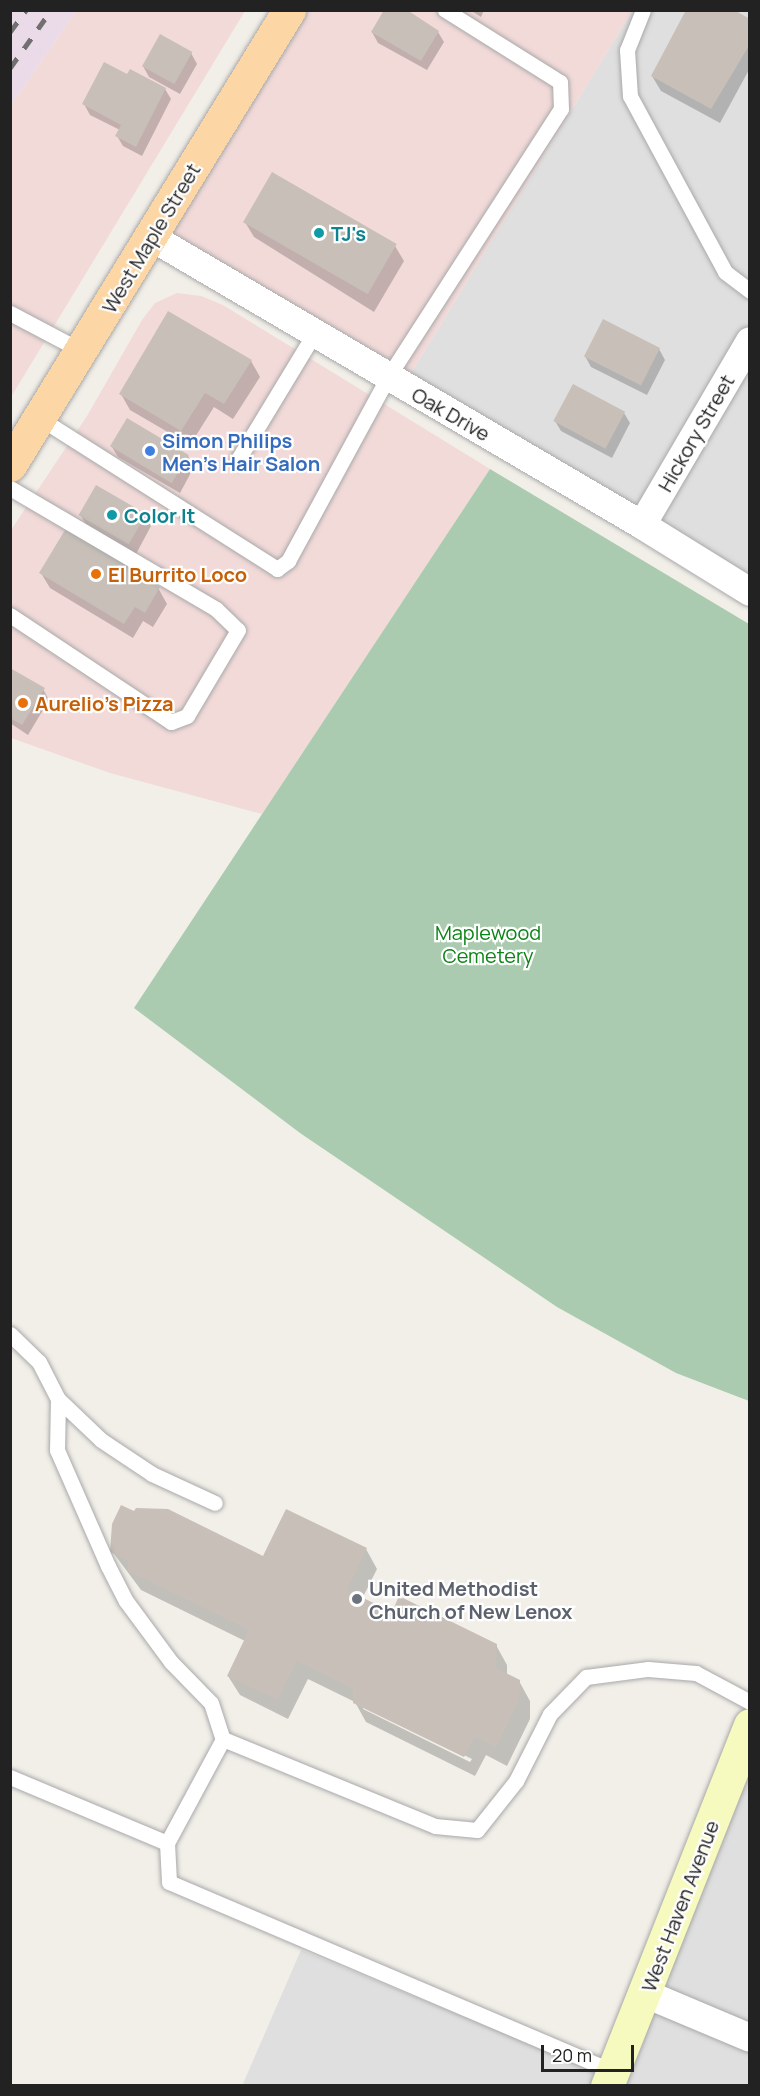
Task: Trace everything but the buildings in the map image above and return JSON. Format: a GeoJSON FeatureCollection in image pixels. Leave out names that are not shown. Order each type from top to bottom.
{"type":"FeatureCollection","features":[{"type":"Feature","properties":{"kind":"main road","name":"West Maple Street"},"geometry":{"type":"LineString","coordinates":[[10,465],[41,419],[289,10]]}},
{"type":"Feature","properties":{"kind":"street","name":"Oak Drive"},"geometry":{"type":"LineString","coordinates":[[151,237],[642,525],[750,592]]}},
{"type":"Feature","properties":{"kind":"street","name":"Hickory Street"},"geometry":{"type":"LineString","coordinates":[[642,525],[750,341]]}},
{"type":"Feature","properties":{"kind":"street","name":"West Haven Avenue"},"geometry":{"type":"LineString","coordinates":[[610,2078],[646,1994],[750,1725]]}},
{"type":"Feature","properties":{"kind":"street"},"geometry":{"type":"LineString","coordinates":[[646,1994],[750,2038]]}},
{"type":"Feature","properties":{"kind":"lane"},"geometry":{"type":"LineString","coordinates":[[41,419],[277,569],[288,561],[387,377],[553,123],[563,98],[560,82],[544,69],[445,10]]}},
{"type":"Feature","properties":{"kind":"lane"},"geometry":{"type":"LineString","coordinates":[[644,10],[627,50],[630,96],[725,272],[750,291]]}},
{"type":"Feature","properties":{"kind":"lane"},"geometry":{"type":"LineString","coordinates":[[11,314],[82,351]]}},
{"type":"Feature","properties":{"kind":"lane"},"geometry":{"type":"LineString","coordinates":[[237,461],[314,334]]}},
{"type":"Feature","properties":{"kind":"lane"},"geometry":{"type":"LineString","coordinates":[[10,488],[216,609],[238,630],[186,716],[171,722],[10,615]]}},
{"type":"Feature","properties":{"kind":"lane"},"geometry":{"type":"LineString","coordinates":[[10,1334],[39,1362],[58,1399],[110,1446],[152,1474],[215,1503]]}},
{"type":"Feature","properties":{"kind":"lane"},"geometry":{"type":"LineString","coordinates":[[58,1399],[57,1450],[108,1566],[138,1618],[171,1662],[211,1704],[223,1739],[167,1844],[169,1882],[610,2078]]}},
{"type":"Feature","properties":{"kind":"lane"},"geometry":{"type":"LineString","coordinates":[[223,1739],[435,1826],[477,1830],[516,1781],[550,1714],[586,1677],[648,1669],[696,1673],[750,1702]]}},
{"type":"Feature","properties":{"kind":"lane"},"geometry":{"type":"LineString","coordinates":[[10,1777],[167,1844]]}},
{"type":"Feature","properties":{"kind":"shaded area"},"geometry":{"type":"Polygon","coordinates":[[[10,11],[76,11],[11,105],[10,11]]]}},
{"type":"Feature","properties":{"kind":"shaded area"},"geometry":{"type":"Polygon","coordinates":[[[76,11],[245,11],[11,397],[11,105],[76,11]]]}},
{"type":"Feature","properties":{"kind":"shaded area"},"geometry":{"type":"Polygon","coordinates":[[[298,11],[632,11],[408,378],[163,237],[298,11]]]}},
{"type":"Feature","properties":{"kind":"shaded area"},"geometry":{"type":"Polygon","coordinates":[[[632,11],[749,11],[749,326],[640,514],[408,378],[632,11]]]}},
{"type":"Feature","properties":{"kind":"shaded area"},"geometry":{"type":"Polygon","coordinates":[[[177,293],[201,296],[223,305],[490,469],[262,814],[110,773],[11,738],[11,530],[87,416],[142,320],[155,303],[177,293]]]}},
{"type":"Feature","properties":{"kind":"shaded area"},"geometry":{"type":"Polygon","coordinates":[[[749,362],[749,581],[656,522],[749,362]]]}},
{"type":"Feature","properties":{"kind":"shaded area"},"geometry":{"type":"Polygon","coordinates":[[[749,1757],[749,2085],[620,2086],[749,1757]]]}},
{"type":"Feature","properties":{"kind":"shaded area"},"geometry":{"type":"Polygon","coordinates":[[[301,1950],[603,2074],[598,2086],[242,2086],[301,1950]]]}},
{"type":"Feature","properties":{"kind":"green space","name":"Maplewood Cemetery"},"geometry":{"type":"Polygon","coordinates":[[[490,469],[749,624],[749,1401],[676,1373],[557,1307],[300,1133],[134,1008],[490,469]]]}},
{"type":"Feature","properties":{"kind":"railway"},"geometry":{"type":"LineString","coordinates":[[10,32],[26,10]]}},
{"type":"Feature","properties":{"kind":"railway"},"geometry":{"type":"LineString","coordinates":[[10,68],[51,10]]}},
{"type":"Feature","properties":{"kind":"place","name":"TJ's"},"geometry":{"type":"Point","coordinates":[319,233]}},
{"type":"Feature","properties":{"kind":"place","name":"Simon Philips Men's Hair Salon"},"geometry":{"type":"Point","coordinates":[150,451]}},
{"type":"Feature","properties":{"kind":"place","name":"Color It"},"geometry":{"type":"Point","coordinates":[112,515]}},
{"type":"Feature","properties":{"kind":"place","name":"El Burrito Loco"},"geometry":{"type":"Point","coordinates":[96,574]}},
{"type":"Feature","properties":{"kind":"place","name":"Aurelio's Pizza"},"geometry":{"type":"Point","coordinates":[23,703]}},
{"type":"Feature","properties":{"kind":"place","name":"United Methodist Church of New Lenox"},"geometry":{"type":"Point","coordinates":[357,1599]}}]}
